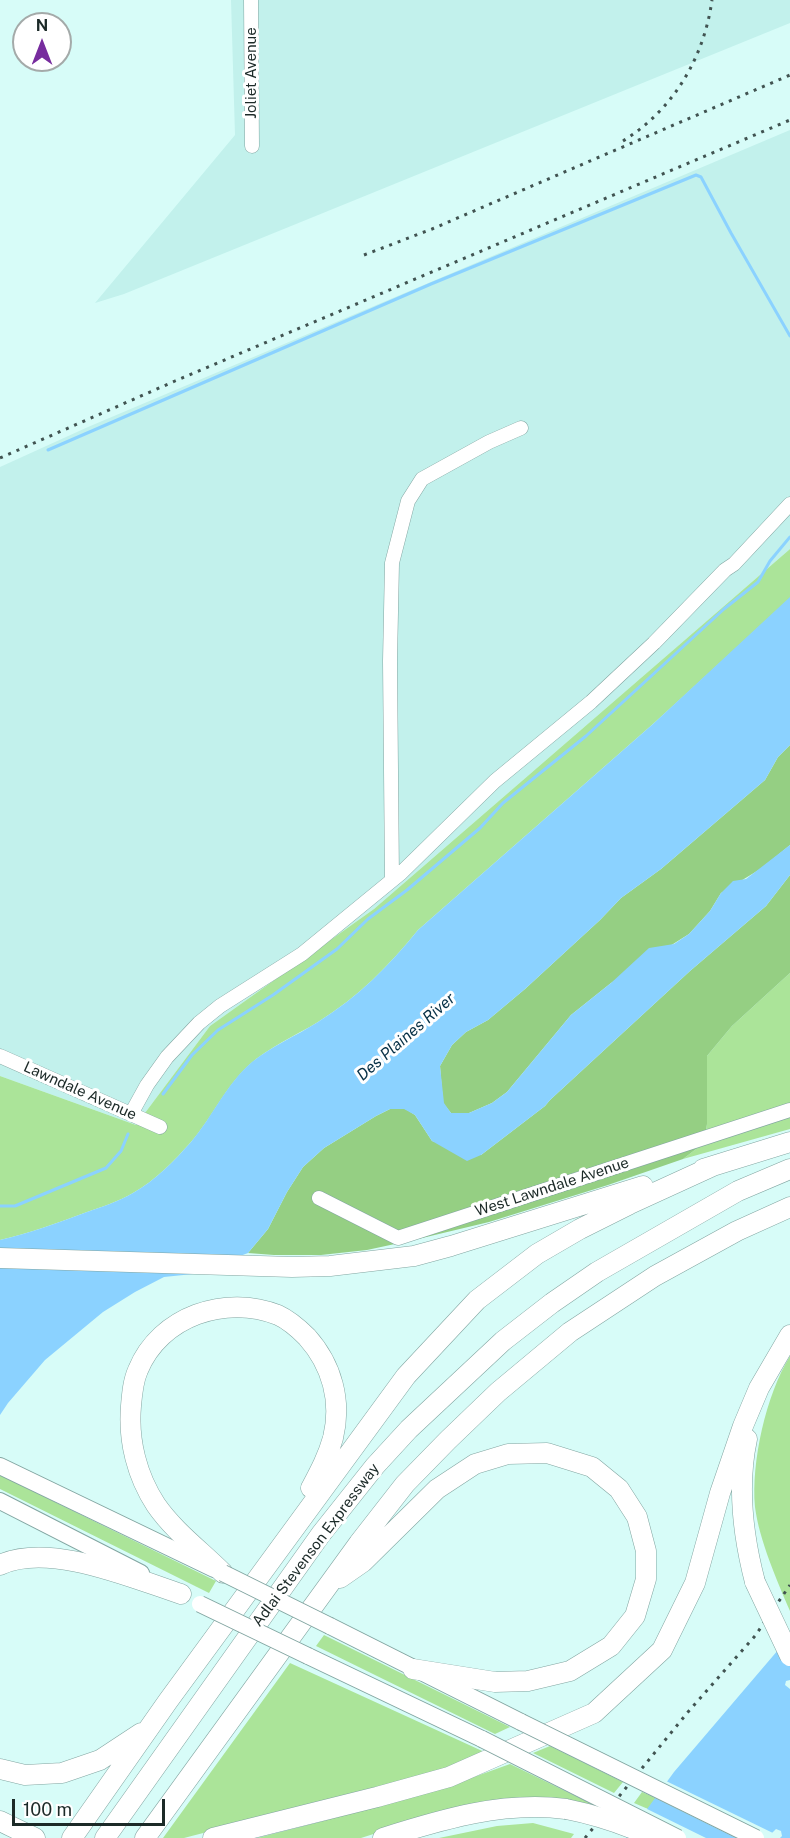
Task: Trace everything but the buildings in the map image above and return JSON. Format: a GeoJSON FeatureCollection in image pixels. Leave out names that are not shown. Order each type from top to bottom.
{"type":"FeatureCollection","features":[{"type":"Feature","properties":{"kind":"highway"},"geometry":{"type":"LineString","coordinates":[[0,1258],[292,1267],[330,1266],[414,1256],[790,1142]]}},
{"type":"Feature","properties":{"kind":"highway"},"geometry":{"type":"LineString","coordinates":[[72,1838],[168,1701],[405,1376],[477,1300],[537,1254],[580,1229],[630,1203],[713,1166]]}},
{"type":"Feature","properties":{"kind":"highway","name":"Adlai Stevenson Expressway"},"geometry":{"type":"LineString","coordinates":[[105,1838],[321,1534],[375,1466],[409,1429],[503,1341],[597,1272],[738,1191],[790,1168]]}},
{"type":"Feature","properties":{"kind":"highway"},"geometry":{"type":"LineString","coordinates":[[145,1838],[325,1588],[405,1484],[498,1392],[570,1332],[655,1276],[737,1231],[790,1207]]}},
{"type":"Feature","properties":{"kind":"highway"},"geometry":{"type":"LineString","coordinates":[[223,1573],[170,1522],[157,1505],[135,1461],[132,1442],[130,1416],[132,1392],[138,1370],[150,1349],[170,1328],[196,1313],[227,1306],[254,1308],[280,1316],[300,1330],[317,1349],[328,1368],[334,1388],[337,1412],[333,1437],[325,1462],[285,1541]]}},
{"type":"Feature","properties":{"kind":"highway"},"geometry":{"type":"LineString","coordinates":[[213,1838],[448,1777],[594,1713],[662,1650],[694,1583],[742,1426],[759,1388],[790,1335]]}},
{"type":"Feature","properties":{"kind":"highway"},"geometry":{"type":"LineString","coordinates":[[777,1355],[754,1410],[746,1442],[742,1476],[745,1537],[755,1582],[790,1656]]}},
{"type":"Feature","properties":{"kind":"highway"},"geometry":{"type":"LineString","coordinates":[[325,1588],[363,1562],[437,1489],[476,1464],[508,1454],[548,1453],[592,1467],[619,1489],[637,1517],[645,1551],[645,1579],[635,1616],[611,1646],[570,1671],[528,1681],[495,1682],[413,1669]]}},
{"type":"Feature","properties":{"kind":"highway"},"geometry":{"type":"LineString","coordinates":[[0,1565],[32,1557],[79,1561],[181,1594]]}},
{"type":"Feature","properties":{"kind":"highway"},"geometry":{"type":"LineString","coordinates":[[0,1769],[25,1775],[62,1773],[99,1760],[139,1735],[168,1701]]}},
{"type":"Feature","properties":{"kind":"highway"},"geometry":{"type":"LineString","coordinates":[[383,1838],[432,1823],[484,1811],[525,1806],[566,1809],[613,1821],[655,1838]]}},
{"type":"Feature","properties":{"kind":"highway"},"geometry":{"type":"LineString","coordinates":[[0,1821],[35,1838]]}},
{"type":"Feature","properties":{"kind":"main road"},"geometry":{"type":"LineString","coordinates":[[0,1466],[223,1573],[756,1838]]}},
{"type":"Feature","properties":{"kind":"main road"},"geometry":{"type":"LineString","coordinates":[[0,1501],[200,1604],[482,1739],[678,1838]]}},
{"type":"Feature","properties":{"kind":"street","name":"Joliet Avenue"},"geometry":{"type":"LineString","coordinates":[[251,0],[252,146]]}},
{"type":"Feature","properties":{"kind":"street"},"geometry":{"type":"LineString","coordinates":[[392,880],[390,671],[392,563],[408,501],[422,479],[489,442],[521,428]]}},
{"type":"Feature","properties":{"kind":"street"},"geometry":{"type":"LineString","coordinates":[[131,1114],[147,1085],[167,1057],[199,1023],[220,1006],[302,954],[392,880],[495,781],[591,702],[654,643],[725,570],[734,564],[790,504]]}},
{"type":"Feature","properties":{"kind":"street","name":"Lawndale Avenue"},"geometry":{"type":"LineString","coordinates":[[0,1056],[160,1127]]}},
{"type":"Feature","properties":{"kind":"street","name":"West Lawndale Avenue"},"geometry":{"type":"LineString","coordinates":[[319,1198],[398,1238],[790,1110]]}},
{"type":"Feature","properties":{"kind":"shaded area"},"geometry":{"type":"Polygon","coordinates":[[[231,0],[790,0],[790,23],[124,294],[95,303],[235,135],[231,0]]]}},
{"type":"Feature","properties":{"kind":"shaded area"},"geometry":{"type":"Polygon","coordinates":[[[790,130],[790,549],[374,909],[210,1026],[136,1125],[0,1076],[0,467],[88,427],[790,130]]]}},
{"type":"Feature","properties":{"kind":"green space"},"geometry":{"type":"Polygon","coordinates":[[[790,549],[790,599],[653,724],[418,930],[396,956],[360,991],[318,1022],[274,1047],[249,1065],[233,1083],[191,1142],[157,1176],[133,1193],[110,1204],[44,1228],[0,1240],[0,1076],[136,1125],[210,1026],[374,909],[790,549]]]}},
{"type":"Feature","properties":{"kind":"green space"},"geometry":{"type":"Polygon","coordinates":[[[790,745],[790,845],[762,868],[721,893],[710,911],[689,934],[611,983],[571,1015],[507,1092],[492,1103],[469,1113],[451,1113],[443,1103],[440,1066],[452,1045],[466,1032],[488,1020],[525,989],[621,898],[661,869],[765,780],[778,757],[790,745]]]}},
{"type":"Feature","properties":{"kind":"green space"},"geometry":{"type":"Polygon","coordinates":[[[790,875],[790,973],[732,1026],[707,1056],[707,1124],[704,1143],[683,1159],[489,1222],[418,1239],[367,1250],[321,1255],[248,1253],[268,1229],[303,1167],[324,1148],[390,1109],[404,1108],[415,1115],[432,1141],[481,1155],[545,1106],[690,971],[766,906],[790,875]]]}},
{"type":"Feature","properties":{"kind":"green space"},"geometry":{"type":"Polygon","coordinates":[[[790,973],[790,1129],[683,1159],[704,1143],[707,1124],[707,1056],[732,1026],[790,973]]]}},
{"type":"Feature","properties":{"kind":"green space"},"geometry":{"type":"Polygon","coordinates":[[[790,1356],[790,1611],[760,1533],[754,1489],[758,1450],[767,1409],[781,1372],[790,1356]]]}},
{"type":"Feature","properties":{"kind":"green space"},"geometry":{"type":"Polygon","coordinates":[[[0,1475],[216,1581],[209,1593],[0,1489],[0,1475]]]}},
{"type":"Feature","properties":{"kind":"green space"},"geometry":{"type":"Polygon","coordinates":[[[324,1635],[510,1727],[495,1734],[316,1646],[324,1635]]]}},
{"type":"Feature","properties":{"kind":"green space"},"geometry":{"type":"Polygon","coordinates":[[[290,1663],[491,1755],[457,1768],[184,1838],[163,1838],[290,1663]]]}},
{"type":"Feature","properties":{"kind":"green space"},"geometry":{"type":"Polygon","coordinates":[[[550,1746],[623,1782],[614,1793],[533,1753],[550,1746]]]}},
{"type":"Feature","properties":{"kind":"green space"},"geometry":{"type":"Polygon","coordinates":[[[510,1764],[600,1808],[414,1821],[361,1838],[257,1838],[416,1795],[510,1764]]]}},
{"type":"Feature","properties":{"kind":"green space"},"geometry":{"type":"Polygon","coordinates":[[[642,1792],[656,1798],[648,1809],[634,1803],[642,1792]]]}},
{"type":"Feature","properties":{"kind":"green space"},"geometry":{"type":"Polygon","coordinates":[[[533,1823],[574,1834],[571,1838],[439,1838],[497,1826],[533,1823]]]}},
{"type":"Feature","properties":{"kind":"water","name":"Des Plaines River"},"geometry":{"type":"Polygon","coordinates":[[[790,597],[790,745],[778,757],[765,780],[661,869],[621,898],[525,989],[488,1020],[466,1032],[452,1045],[440,1066],[444,1103],[451,1113],[469,1113],[492,1103],[507,1092],[571,1015],[649,948],[674,944],[689,934],[733,881],[746,879],[790,845],[790,875],[766,906],[690,971],[545,1106],[481,1155],[467,1161],[432,1141],[415,1115],[404,1109],[390,1109],[376,1116],[324,1148],[303,1167],[268,1229],[248,1253],[193,1274],[164,1277],[103,1312],[45,1360],[0,1415],[0,1240],[44,1228],[110,1204],[133,1193],[157,1176],[191,1142],[227,1090],[252,1062],[318,1022],[360,991],[396,956],[418,930],[653,724],[790,597]]]}},
{"type":"Feature","properties":{"kind":"water"},"geometry":{"type":"Polygon","coordinates":[[[790,1636],[790,1680],[786,1681],[785,1685],[790,1689],[790,1838],[780,1838],[781,1831],[776,1829],[772,1833],[774,1838],[626,1838],[674,1772],[790,1636]]]}},
{"type":"Feature","properties":{"kind":"pier"},"geometry":{"type":"Polygon","coordinates":[[[664,1780],[775,1834],[777,1838],[736,1838],[653,1797],[664,1780]]]}},
{"type":"Feature","properties":{"kind":"pier"},"geometry":{"type":"Polygon","coordinates":[[[645,1808],[706,1838],[639,1838],[626,1833],[645,1808]]]}},
{"type":"Feature","properties":{"kind":"waterway"},"geometry":{"type":"LineString","coordinates":[[48,450],[431,284],[696,175],[701,177],[790,336]]}},
{"type":"Feature","properties":{"kind":"waterway"},"geometry":{"type":"LineString","coordinates":[[163,1094],[192,1055],[218,1030],[273,995],[337,949],[368,919],[407,890],[480,828],[503,803],[586,736],[724,609],[758,582],[770,561],[790,537]]}},
{"type":"Feature","properties":{"kind":"waterway"},"geometry":{"type":"LineString","coordinates":[[0,1206],[15,1206],[106,1168],[121,1151],[128,1134]]}},
{"type":"Feature","properties":{"kind":"railway"},"geometry":{"type":"LineString","coordinates":[[623,141],[657,114],[683,81],[702,42],[712,0]]}},
{"type":"Feature","properties":{"kind":"railway"},"geometry":{"type":"LineString","coordinates":[[364,255],[432,229],[790,75]]}},
{"type":"Feature","properties":{"kind":"railway"},"geometry":{"type":"LineString","coordinates":[[0,458],[175,381],[790,120]]}},
{"type":"Feature","properties":{"kind":"railway"},"geometry":{"type":"LineString","coordinates":[[585,1838],[688,1712],[755,1636],[790,1585]]}}]}
